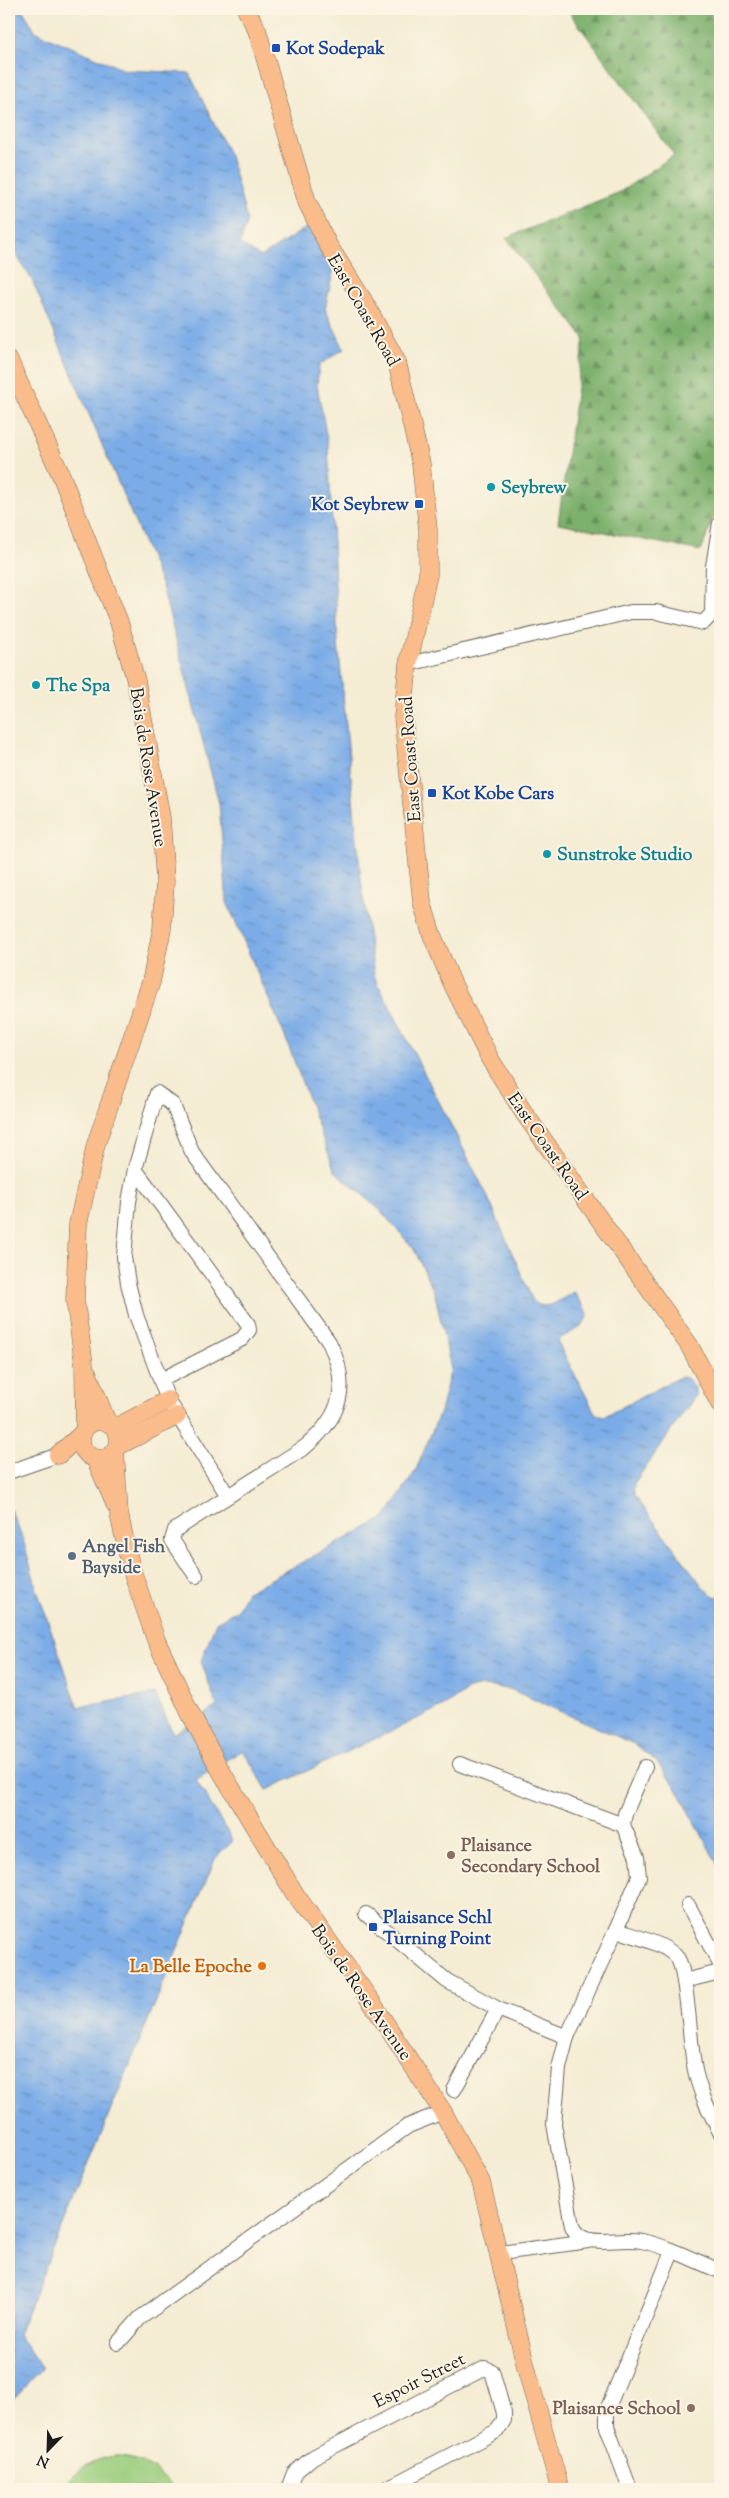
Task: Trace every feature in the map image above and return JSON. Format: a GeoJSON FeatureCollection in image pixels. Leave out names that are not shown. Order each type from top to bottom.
{"type":"FeatureCollection","features":[{"type":"Feature","properties":{"kind":"main road","name":"East Coast Road"},"geometry":{"type":"LineString","coordinates":[[246,9],[257,30],[307,202],[328,246],[363,300],[397,362],[422,464],[428,530],[428,575],[408,664],[403,717],[422,902],[432,935],[453,985],[490,1059],[519,1106],[689,1345],[720,1404]]}},
{"type":"Feature","properties":{"kind":"main road","name":"Bois de Rose Avenue"},"geometry":{"type":"LineString","coordinates":[[9,361],[61,475],[119,622],[136,681],[161,818],[165,882],[162,929],[150,982],[96,1144],[78,1224],[74,1300],[84,1364],[84,1431]]}},
{"type":"Feature","properties":{"kind":"main road","name":"Bois de Rose Avenue"},"geometry":{"type":"LineString","coordinates":[[84,1364],[110,1424]]}},
{"type":"Feature","properties":{"kind":"main road"},"geometry":{"type":"LineString","coordinates":[[58,1455],[96,1422],[121,1425],[168,1400]]}},
{"type":"Feature","properties":{"kind":"main road"},"geometry":{"type":"LineString","coordinates":[[58,1455],[106,1458],[117,1449],[177,1416]]}},
{"type":"Feature","properties":{"kind":"main road"},"geometry":{"type":"LineString","coordinates":[[110,1424],[118,1436],[117,1449]]}},
{"type":"Feature","properties":{"kind":"main road"},"geometry":{"type":"LineString","coordinates":[[84,1431],[81,1444],[92,1457]]}},
{"type":"Feature","properties":{"kind":"main road","name":"Bois de Rose Avenue"},"geometry":{"type":"LineString","coordinates":[[117,1449],[119,1514],[131,1568],[156,1640],[191,1715],[221,1771],[295,1894],[372,2003],[443,2112],[481,2182],[528,2375],[560,2489]]}},
{"type":"Feature","properties":{"kind":"main road","name":"Bois de Rose Avenue"},"geometry":{"type":"LineString","coordinates":[[92,1457],[119,1514]]}},
{"type":"Feature","properties":{"kind":"street"},"geometry":{"type":"LineString","coordinates":[[408,664],[631,612],[656,612],[703,623],[712,614],[713,566],[720,523]]}},
{"type":"Feature","properties":{"kind":"street"},"geometry":{"type":"LineString","coordinates":[[196,1576],[172,1540],[172,1535],[179,1526],[228,1496],[305,1447],[323,1432],[334,1414],[341,1376],[336,1356],[329,1342],[192,1152],[173,1105],[157,1093],[135,1168],[124,1257],[136,1315],[168,1400],[228,1496]]}},
{"type":"Feature","properties":{"kind":"street"},"geometry":{"type":"LineString","coordinates":[[135,1168],[248,1324],[249,1330],[242,1339],[161,1380]]}},
{"type":"Feature","properties":{"kind":"street"},"geometry":{"type":"LineString","coordinates":[[9,1472],[58,1455]]}},
{"type":"Feature","properties":{"kind":"street"},"geometry":{"type":"LineString","coordinates":[[460,1764],[623,1825]]}},
{"type":"Feature","properties":{"kind":"street"},"geometry":{"type":"LineString","coordinates":[[588,2241],[575,2234],[572,2226],[554,2124],[559,2068],[567,2037],[639,1877],[637,1857],[623,1825],[625,1814],[645,1767]]}},
{"type":"Feature","properties":{"kind":"street"},"geometry":{"type":"LineString","coordinates":[[688,1905],[720,1964]]}},
{"type":"Feature","properties":{"kind":"street"},"geometry":{"type":"LineString","coordinates":[[366,1914],[447,1981],[498,2009],[567,2037]]}},
{"type":"Feature","properties":{"kind":"street"},"geometry":{"type":"LineString","coordinates":[[616,1930],[666,1949],[678,1959],[684,1981],[694,2067],[702,2093],[720,2132]]}},
{"type":"Feature","properties":{"kind":"street"},"geometry":{"type":"LineString","coordinates":[[684,1981],[720,1972]]}},
{"type":"Feature","properties":{"kind":"street"},"geometry":{"type":"LineString","coordinates":[[454,2090],[498,2009]]}},
{"type":"Feature","properties":{"kind":"street"},"geometry":{"type":"LineString","coordinates":[[118,2343],[140,2318],[408,2126],[443,2112]]}},
{"type":"Feature","properties":{"kind":"street"},"geometry":{"type":"LineString","coordinates":[[501,2253],[588,2241],[641,2241],[720,2271]]}},
{"type":"Feature","properties":{"kind":"street"},"geometry":{"type":"LineString","coordinates":[[630,2489],[606,2427],[606,2410],[672,2252]]}},
{"type":"Feature","properties":{"kind":"street","name":"Espoir Street"},"geometry":{"type":"LineString","coordinates":[[288,2489],[294,2473],[301,2465],[313,2457],[484,2368],[492,2371],[504,2413],[504,2420],[497,2431],[385,2489]]}},
{"type":"Feature","properties":{"kind":"green space"},"geometry":{"type":"Polygon","coordinates":[[[567,9],[720,9],[720,501],[701,551],[558,523],[584,338],[506,238],[620,192],[674,155],[567,9]]]}},
{"type":"Feature","properties":{"kind":"green space"},"geometry":{"type":"Polygon","coordinates":[[[118,2456],[135,2460],[156,2471],[173,2489],[63,2489],[74,2475],[86,2465],[101,2459],[118,2456]]]}},
{"type":"Feature","properties":{"kind":"water"},"geometry":{"type":"Polygon","coordinates":[[[9,9],[22,9],[36,32],[125,70],[189,73],[230,156],[247,221],[240,244],[261,257],[312,224],[333,272],[325,309],[344,349],[319,365],[317,385],[328,445],[338,643],[361,880],[374,976],[485,1191],[533,1301],[543,1306],[554,1304],[574,1292],[588,1313],[581,1326],[559,1339],[558,1343],[595,1413],[603,1417],[680,1377],[687,1378],[695,1388],[695,1396],[635,1482],[633,1489],[635,1496],[703,1587],[713,1596],[720,1597],[720,1869],[679,1792],[657,1762],[634,1744],[510,1689],[482,1686],[468,1689],[446,1705],[267,1790],[243,1750],[196,1780],[233,1841],[215,1859],[18,2334],[42,2369],[9,2403],[9,1507],[22,1536],[38,1593],[78,1707],[156,1694],[173,1734],[217,1706],[201,1661],[216,1622],[237,1610],[247,1592],[386,1517],[416,1470],[440,1412],[451,1369],[435,1294],[414,1249],[380,1210],[335,1171],[286,1039],[227,902],[219,803],[162,586],[32,280],[9,243],[9,9]]]}},
{"type":"Feature","properties":{"kind":"place","name":"Kot Sodepak"},"geometry":{"type":"Point","coordinates":[276,48]}},
{"type":"Feature","properties":{"kind":"place","name":"Seybrew"},"geometry":{"type":"Point","coordinates":[491,487]}},
{"type":"Feature","properties":{"kind":"place","name":"Kot Seybrew"},"geometry":{"type":"Point","coordinates":[419,504]}},
{"type":"Feature","properties":{"kind":"place","name":"The Spa"},"geometry":{"type":"Point","coordinates":[36,685]}},
{"type":"Feature","properties":{"kind":"place","name":"Kot Kobe Cars"},"geometry":{"type":"Point","coordinates":[432,793]}},
{"type":"Feature","properties":{"kind":"place","name":"Sunstroke Studio"},"geometry":{"type":"Point","coordinates":[547,854]}},
{"type":"Feature","properties":{"kind":"place","name":"Angel Fish Bayside"},"geometry":{"type":"Point","coordinates":[72,1556]}},
{"type":"Feature","properties":{"kind":"place","name":"Plaisance Secondary School"},"geometry":{"type":"Point","coordinates":[451,1855]}},
{"type":"Feature","properties":{"kind":"place","name":"Plaisance Schl Turning Point"},"geometry":{"type":"Point","coordinates":[373,1927]}},
{"type":"Feature","properties":{"kind":"place","name":"La Belle Epoche"},"geometry":{"type":"Point","coordinates":[262,1966]}},
{"type":"Feature","properties":{"kind":"place","name":"Plaisance School"},"geometry":{"type":"Point","coordinates":[691,2408]}}]}
